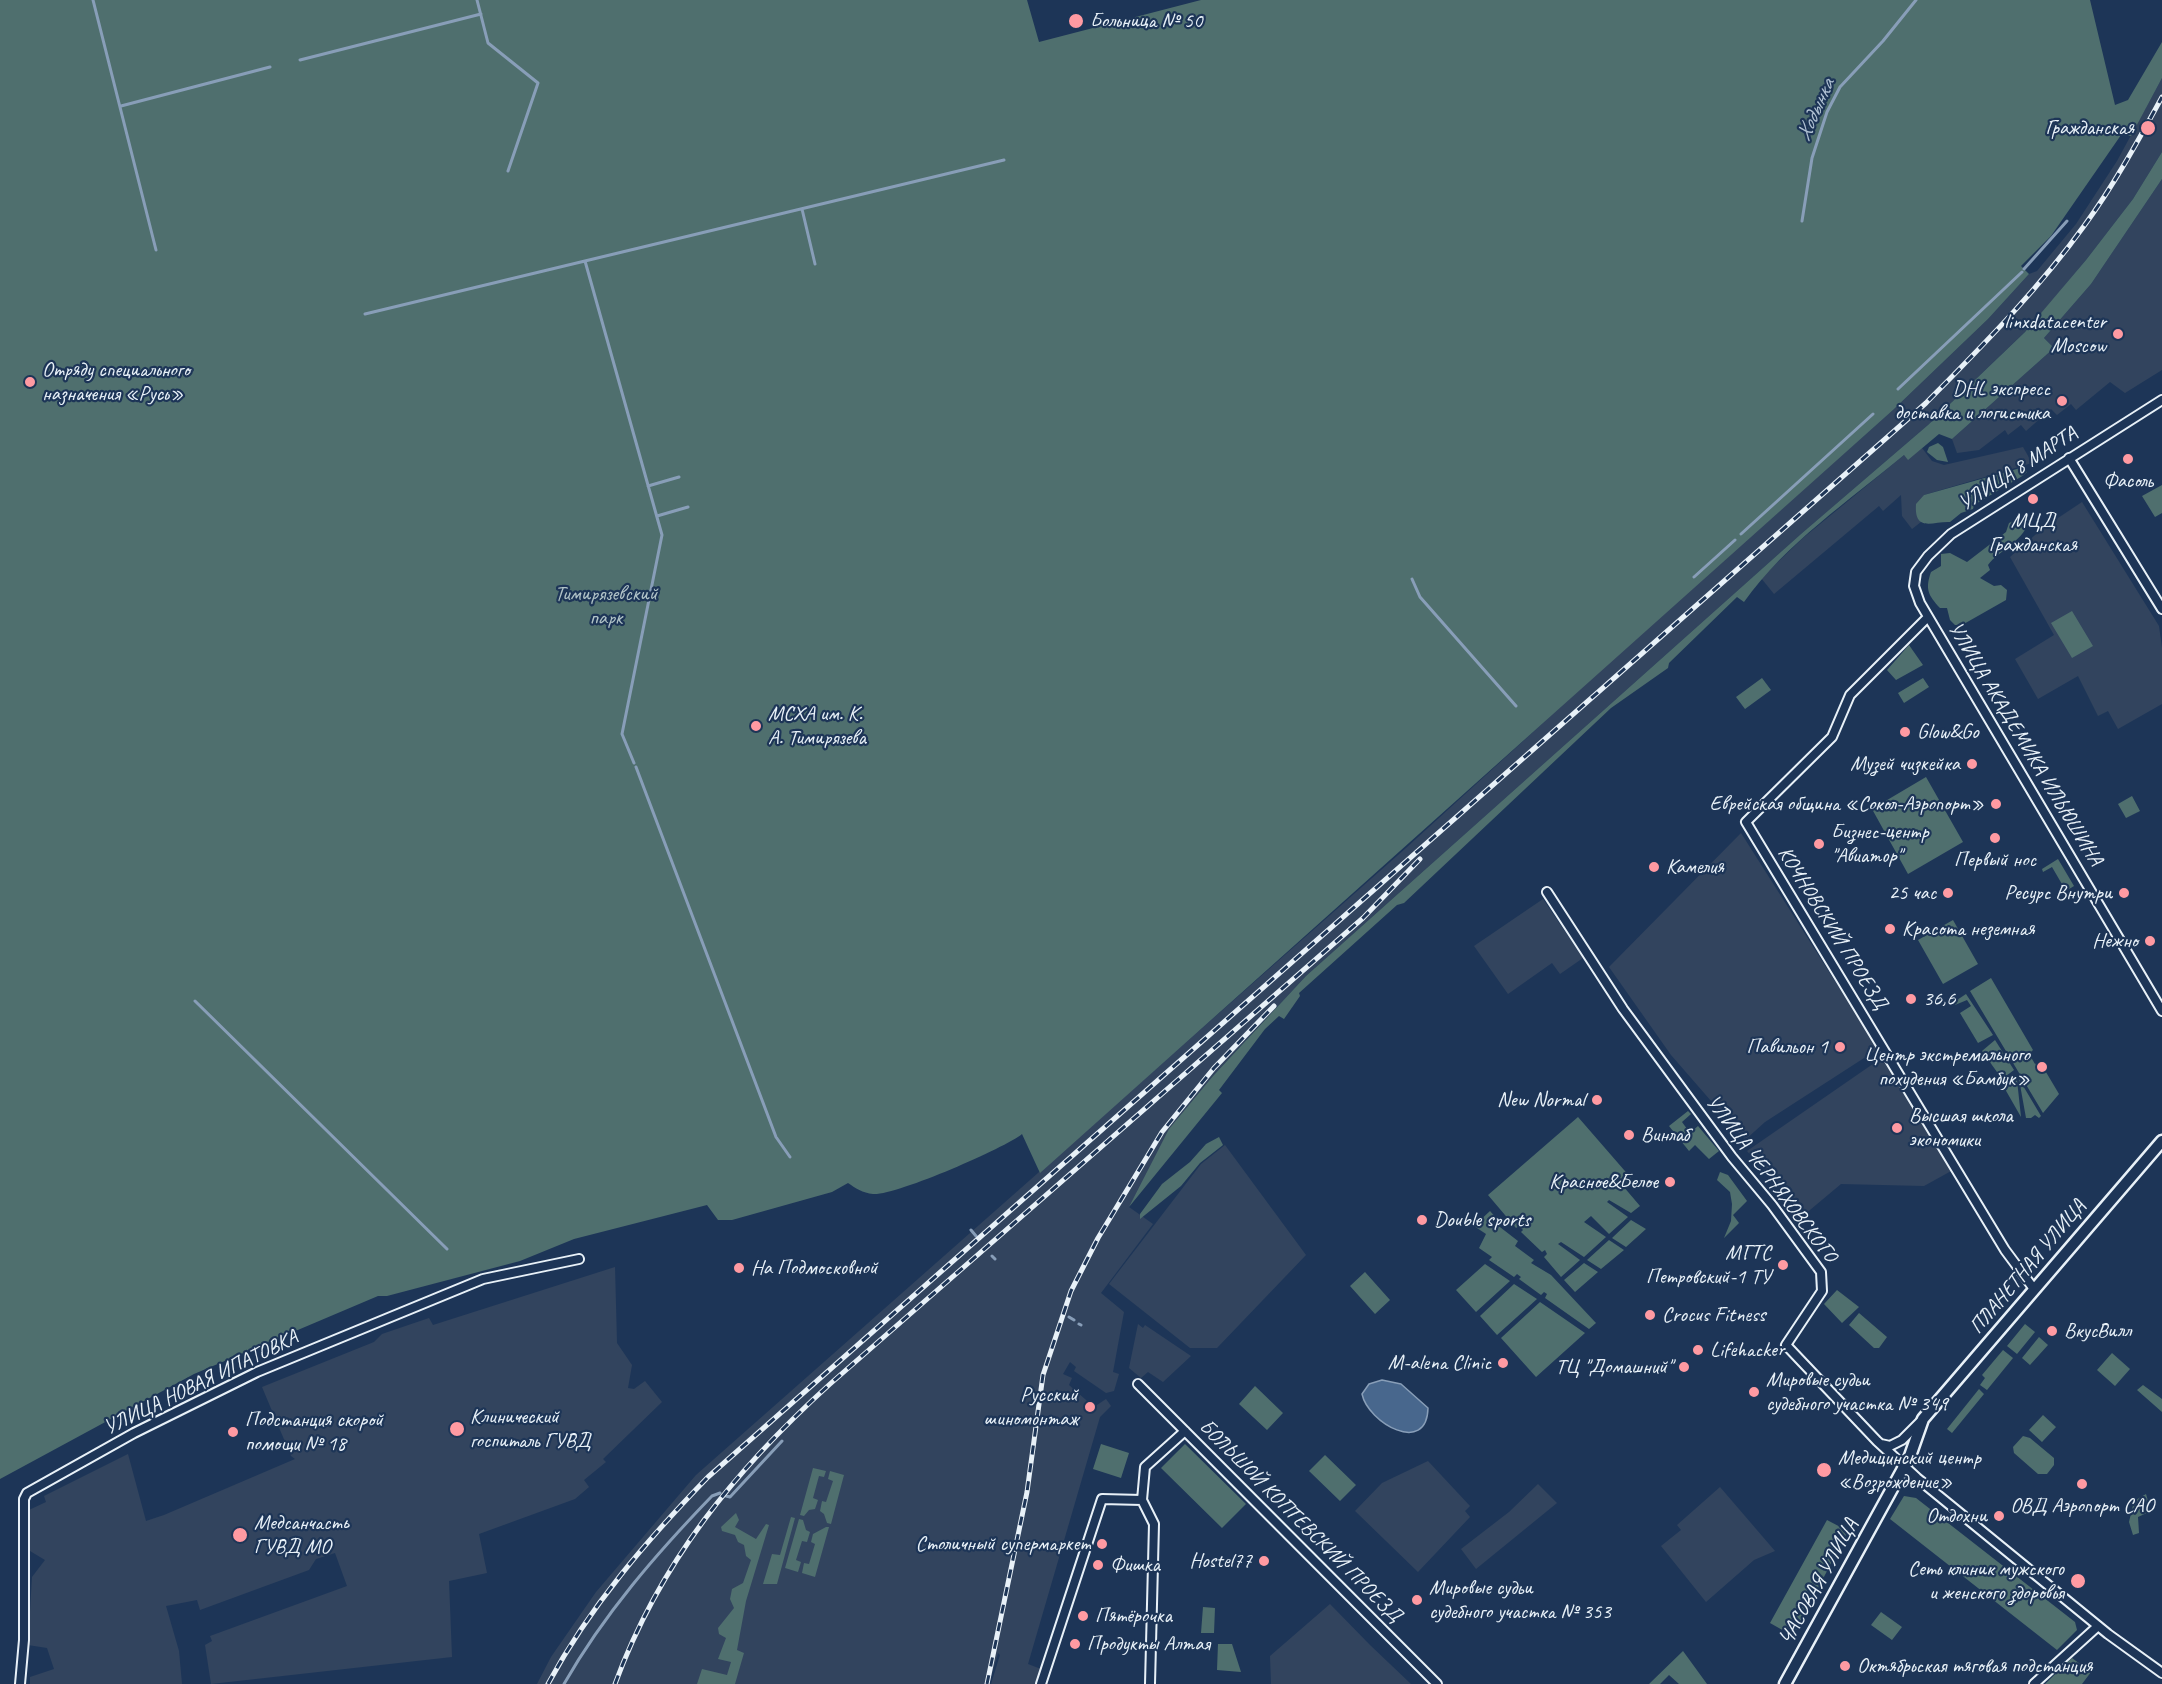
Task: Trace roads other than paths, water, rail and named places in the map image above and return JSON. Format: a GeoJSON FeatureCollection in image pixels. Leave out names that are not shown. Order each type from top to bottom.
{"type":"FeatureCollection","features":[{"type":"Feature","properties":{"kind":"street","name":"УЛИЦА 8 МАРТА"},"geometry":{"type":"LineString","coordinates":[[1914,586],[1916,572],[1921,564],[1951,534],[2162,400]]}},
{"type":"Feature","properties":{"kind":"street"},"geometry":{"type":"LineString","coordinates":[[2069,458],[2162,609]]}},
{"type":"Feature","properties":{"kind":"street","name":"УЛИЦА АКАДЕМИКА ИЛЬЮШИНА"},"geometry":{"type":"LineString","coordinates":[[1914,586],[1928,617],[2162,1011]]}},
{"type":"Feature","properties":{"kind":"street","name":"КОЧНОВСКИЙ ПРОЕЗД"},"geometry":{"type":"LineString","coordinates":[[1928,617],[1850,695],[1832,737],[1746,822],[2005,1250],[2034,1289]]}},
{"type":"Feature","properties":{"kind":"street","name":"УЛИЦА ЧЕРНЯХОВСКОГО"},"geometry":{"type":"LineString","coordinates":[[1547,892],[1623,1009],[1732,1157],[1772,1205],[1821,1272],[1821,1290],[1786,1346],[1904,1466],[2098,1626],[2162,1673]]}},
{"type":"Feature","properties":{"kind":"street","name":"ПЛАНЕТНАЯ УЛИЦА"},"geometry":{"type":"LineString","coordinates":[[1880,1444],[1890,1446],[1902,1440],[1923,1419],[2162,1141]]}},
{"type":"Feature","properties":{"kind":"street","name":"УЛИЦА НОВАЯ ИПАТОВКА"},"geometry":{"type":"LineString","coordinates":[[20,1684],[24,1640],[24,1499],[27,1492],[134,1433],[257,1371],[483,1279],[579,1259]]}},
{"type":"Feature","properties":{"kind":"street","name":"БОЛЬШОЙ КОПТЕВСКИЙ ПРОЕЗД"},"geometry":{"type":"LineString","coordinates":[[1138,1384],[1437,1684]]}},
{"type":"Feature","properties":{"kind":"street","name":"ПЛАНЕТНАЯ УЛИЦА"},"geometry":{"type":"LineString","coordinates":[[1904,1466],[1923,1419]]}},
{"type":"Feature","properties":{"kind":"street"},"geometry":{"type":"LineString","coordinates":[[1150,1684],[1154,1524],[1142,1500],[1145,1467],[1185,1431]]}},
{"type":"Feature","properties":{"kind":"street","name":"ЧАСОВАЯ УЛИЦА"},"geometry":{"type":"LineString","coordinates":[[1785,1684],[1904,1466]]}},
{"type":"Feature","properties":{"kind":"street"},"geometry":{"type":"LineString","coordinates":[[1041,1684],[1102,1498],[1142,1500]]}},
{"type":"Feature","properties":{"kind":"street"},"geometry":{"type":"LineString","coordinates":[[2034,1684],[2098,1626]]}},
{"type":"Feature","properties":{"kind":"waterway"},"geometry":{"type":"LineString","coordinates":[[93,0],[156,250]]}},
{"type":"Feature","properties":{"kind":"waterway"},"geometry":{"type":"LineString","coordinates":[[477,0],[488,43],[538,83],[508,171]]}},
{"type":"Feature","properties":{"kind":"waterway","name":"Ходынка"},"geometry":{"type":"LineString","coordinates":[[1802,221],[1812,158],[1827,112],[1840,87],[1883,41],[1916,0]]}},
{"type":"Feature","properties":{"kind":"waterway"},"geometry":{"type":"LineString","coordinates":[[300,60],[481,14]]}},
{"type":"Feature","properties":{"kind":"waterway"},"geometry":{"type":"LineString","coordinates":[[121,106],[270,67]]}},
{"type":"Feature","properties":{"kind":"waterway"},"geometry":{"type":"LineString","coordinates":[[365,314],[1004,160]]}},
{"type":"Feature","properties":{"kind":"waterway"},"geometry":{"type":"LineString","coordinates":[[802,209],[815,264]]}},
{"type":"Feature","properties":{"kind":"waterway"},"geometry":{"type":"LineString","coordinates":[[2024,269],[2067,221]]}},
{"type":"Feature","properties":{"kind":"waterway"},"geometry":{"type":"LineString","coordinates":[[585,261],[662,535],[622,734],[634,763]]}},
{"type":"Feature","properties":{"kind":"waterway"},"geometry":{"type":"LineString","coordinates":[[1898,389],[2022,272]]}},
{"type":"Feature","properties":{"kind":"waterway"},"geometry":{"type":"LineString","coordinates":[[1741,534],[1873,414]]}},
{"type":"Feature","properties":{"kind":"waterway"},"geometry":{"type":"LineString","coordinates":[[648,486],[679,477]]}},
{"type":"Feature","properties":{"kind":"waterway"},"geometry":{"type":"LineString","coordinates":[[657,516],[688,507]]}},
{"type":"Feature","properties":{"kind":"waterway"},"geometry":{"type":"LineString","coordinates":[[1694,577],[1735,540]]}},
{"type":"Feature","properties":{"kind":"waterway"},"geometry":{"type":"LineString","coordinates":[[1412,579],[1420,597],[1516,706]]}},
{"type":"Feature","properties":{"kind":"waterway"},"geometry":{"type":"LineString","coordinates":[[636,767],[776,1137],[790,1157]]}},
{"type":"Feature","properties":{"kind":"waterway"},"geometry":{"type":"LineString","coordinates":[[195,1001],[447,1249]]}},
{"type":"Feature","properties":{"kind":"waterway"},"geometry":{"type":"LineString","coordinates":[[971,1230],[976,1236]]}},
{"type":"Feature","properties":{"kind":"waterway"},"geometry":{"type":"LineString","coordinates":[[992,1256],[995,1259]]}},
{"type":"Feature","properties":{"kind":"waterway"},"geometry":{"type":"LineString","coordinates":[[1069,1317],[1074,1320]]}},
{"type":"Feature","properties":{"kind":"waterway"},"geometry":{"type":"LineString","coordinates":[[726,1496],[730,1497],[782,1441]]}},
{"type":"Feature","properties":{"kind":"waterway"},"geometry":{"type":"LineString","coordinates":[[564,1684],[596,1633],[632,1586],[691,1518],[712,1496],[720,1493]]}},
{"type":"Feature","properties":{"kind":"railway"},"geometry":{"type":"LineString","coordinates":[[548,1684],[582,1628],[621,1575],[708,1477],[1926,403],[2009,317],[2066,250],[2116,179],[2162,97]]}},
{"type":"Feature","properties":{"kind":"railway"},"geometry":{"type":"LineString","coordinates":[[615,1684],[633,1640],[678,1558],[732,1485],[795,1417],[1363,918],[1420,859]]}},
{"type":"Feature","properties":{"kind":"railway"},"geometry":{"type":"LineString","coordinates":[[987,1684],[1027,1492],[1043,1375],[1071,1291],[1098,1238],[1162,1132],[1214,1068],[1274,1006]]}},
{"type":"Feature","properties":{"kind":"place","name":"Больница № 50"},"geometry":{"type":"Point","coordinates":[1076,21]}},
{"type":"Feature","properties":{"kind":"place","name":"Гражданская"},"geometry":{"type":"Point","coordinates":[2148,128]}},
{"type":"Feature","properties":{"kind":"place","name":"linxdatacenter Moscow"},"geometry":{"type":"Point","coordinates":[2118,334]}},
{"type":"Feature","properties":{"kind":"place","name":"Отряду специального назначения «Русь»"},"geometry":{"type":"Point","coordinates":[30,382]}},
{"type":"Feature","properties":{"kind":"place","name":"DHL экспресс доставка и логистика"},"geometry":{"type":"Point","coordinates":[2062,401]}},
{"type":"Feature","properties":{"kind":"place","name":"Фасоль"},"geometry":{"type":"Point","coordinates":[2128,459]}},
{"type":"Feature","properties":{"kind":"place","name":"МЦД Гражданская"},"geometry":{"type":"Point","coordinates":[2033,499]}},
{"type":"Feature","properties":{"kind":"place","name":"МСХА им. К. А. Тимирязева"},"geometry":{"type":"Point","coordinates":[756,726]}},
{"type":"Feature","properties":{"kind":"place","name":"Glow&Go"},"geometry":{"type":"Point","coordinates":[1905,732]}},
{"type":"Feature","properties":{"kind":"place","name":"Музей чизкейка"},"geometry":{"type":"Point","coordinates":[1972,764]}},
{"type":"Feature","properties":{"kind":"place","name":"Еврейская община «Сокол-Аэропорт»"},"geometry":{"type":"Point","coordinates":[1996,804]}},
{"type":"Feature","properties":{"kind":"place","name":"Первый нос"},"geometry":{"type":"Point","coordinates":[1995,838]}},
{"type":"Feature","properties":{"kind":"place","name":"Бизнес-центр \"Авиатор\""},"geometry":{"type":"Point","coordinates":[1819,844]}},
{"type":"Feature","properties":{"kind":"place","name":"Камелия"},"geometry":{"type":"Point","coordinates":[1654,867]}},
{"type":"Feature","properties":{"kind":"place","name":"25 час"},"geometry":{"type":"Point","coordinates":[1948,893]}},
{"type":"Feature","properties":{"kind":"place","name":"Ресурс Внутри"},"geometry":{"type":"Point","coordinates":[2124,893]}},
{"type":"Feature","properties":{"kind":"place","name":"Красота неземная"},"geometry":{"type":"Point","coordinates":[1890,929]}},
{"type":"Feature","properties":{"kind":"place","name":"Нежно"},"geometry":{"type":"Point","coordinates":[2150,941]}},
{"type":"Feature","properties":{"kind":"place","name":"36,6"},"geometry":{"type":"Point","coordinates":[1911,999]}},
{"type":"Feature","properties":{"kind":"place","name":"Павильон 1"},"geometry":{"type":"Point","coordinates":[1840,1047]}},
{"type":"Feature","properties":{"kind":"place","name":"Центр экстремального похудения «Бамбук»"},"geometry":{"type":"Point","coordinates":[2042,1067]}},
{"type":"Feature","properties":{"kind":"place","name":"New Normal"},"geometry":{"type":"Point","coordinates":[1597,1100]}},
{"type":"Feature","properties":{"kind":"place","name":"Высшая школа экономики"},"geometry":{"type":"Point","coordinates":[1897,1128]}},
{"type":"Feature","properties":{"kind":"place","name":"Винлаб"},"geometry":{"type":"Point","coordinates":[1629,1135]}},
{"type":"Feature","properties":{"kind":"place","name":"Красное&Белое"},"geometry":{"type":"Point","coordinates":[1670,1182]}},
{"type":"Feature","properties":{"kind":"place","name":"Double sports"},"geometry":{"type":"Point","coordinates":[1422,1220]}},
{"type":"Feature","properties":{"kind":"place","name":"МГТС Петровский-1 ТУ"},"geometry":{"type":"Point","coordinates":[1783,1265]}},
{"type":"Feature","properties":{"kind":"place","name":"На Подмосковной"},"geometry":{"type":"Point","coordinates":[739,1268]}},
{"type":"Feature","properties":{"kind":"place","name":"Crocus Fitness"},"geometry":{"type":"Point","coordinates":[1650,1315]}},
{"type":"Feature","properties":{"kind":"place","name":"ВкусВилл"},"geometry":{"type":"Point","coordinates":[2052,1331]}},
{"type":"Feature","properties":{"kind":"place","name":"Lifehacker"},"geometry":{"type":"Point","coordinates":[1698,1350]}},
{"type":"Feature","properties":{"kind":"place","name":"M-alena Clinic"},"geometry":{"type":"Point","coordinates":[1503,1363]}},
{"type":"Feature","properties":{"kind":"place","name":"ТЦ \"Домашний\""},"geometry":{"type":"Point","coordinates":[1684,1367]}},
{"type":"Feature","properties":{"kind":"place","name":"Мировые судьи судебного участка № 349"},"geometry":{"type":"Point","coordinates":[1754,1392]}},
{"type":"Feature","properties":{"kind":"place","name":"Русский шиномонтаж"},"geometry":{"type":"Point","coordinates":[1090,1407]}},
{"type":"Feature","properties":{"kind":"place","name":"Клинический госпиталь ГУВД"},"geometry":{"type":"Point","coordinates":[457,1429]}},
{"type":"Feature","properties":{"kind":"place","name":"Подстанция скорой помощи № 18"},"geometry":{"type":"Point","coordinates":[233,1432]}},
{"type":"Feature","properties":{"kind":"place","name":"Медицинский центр «Возрождение»"},"geometry":{"type":"Point","coordinates":[1824,1470]}},
{"type":"Feature","properties":{"kind":"place","name":"ОВД Аэропорт САО"},"geometry":{"type":"Point","coordinates":[2082,1484]}},
{"type":"Feature","properties":{"kind":"place","name":"Отдохни"},"geometry":{"type":"Point","coordinates":[1999,1516]}},
{"type":"Feature","properties":{"kind":"place","name":"Медсанчасть ГУВД МО"},"geometry":{"type":"Point","coordinates":[240,1535]}},
{"type":"Feature","properties":{"kind":"place","name":"Столичный супермаркет"},"geometry":{"type":"Point","coordinates":[1102,1544]}},
{"type":"Feature","properties":{"kind":"place","name":"Hostel77"},"geometry":{"type":"Point","coordinates":[1264,1561]}},
{"type":"Feature","properties":{"kind":"place","name":"Фишка"},"geometry":{"type":"Point","coordinates":[1098,1565]}},
{"type":"Feature","properties":{"kind":"place","name":"Сеть клиник мужского и женского здоровья"},"geometry":{"type":"Point","coordinates":[2078,1581]}},
{"type":"Feature","properties":{"kind":"place","name":"Мировые судьи судебного участка № 353"},"geometry":{"type":"Point","coordinates":[1417,1600]}},
{"type":"Feature","properties":{"kind":"place","name":"Пятёрочка"},"geometry":{"type":"Point","coordinates":[1083,1616]}},
{"type":"Feature","properties":{"kind":"place","name":"Продукты Алтая"},"geometry":{"type":"Point","coordinates":[1075,1644]}},
{"type":"Feature","properties":{"kind":"place","name":"Октябрьская тяговая подстанция"},"geometry":{"type":"Point","coordinates":[1845,1666]}},
{"type":"Feature","properties":{"kind":"park label","name":"Тимирязевский парк"},"geometry":{"type":"Point","coordinates":[606,606]}}]}
